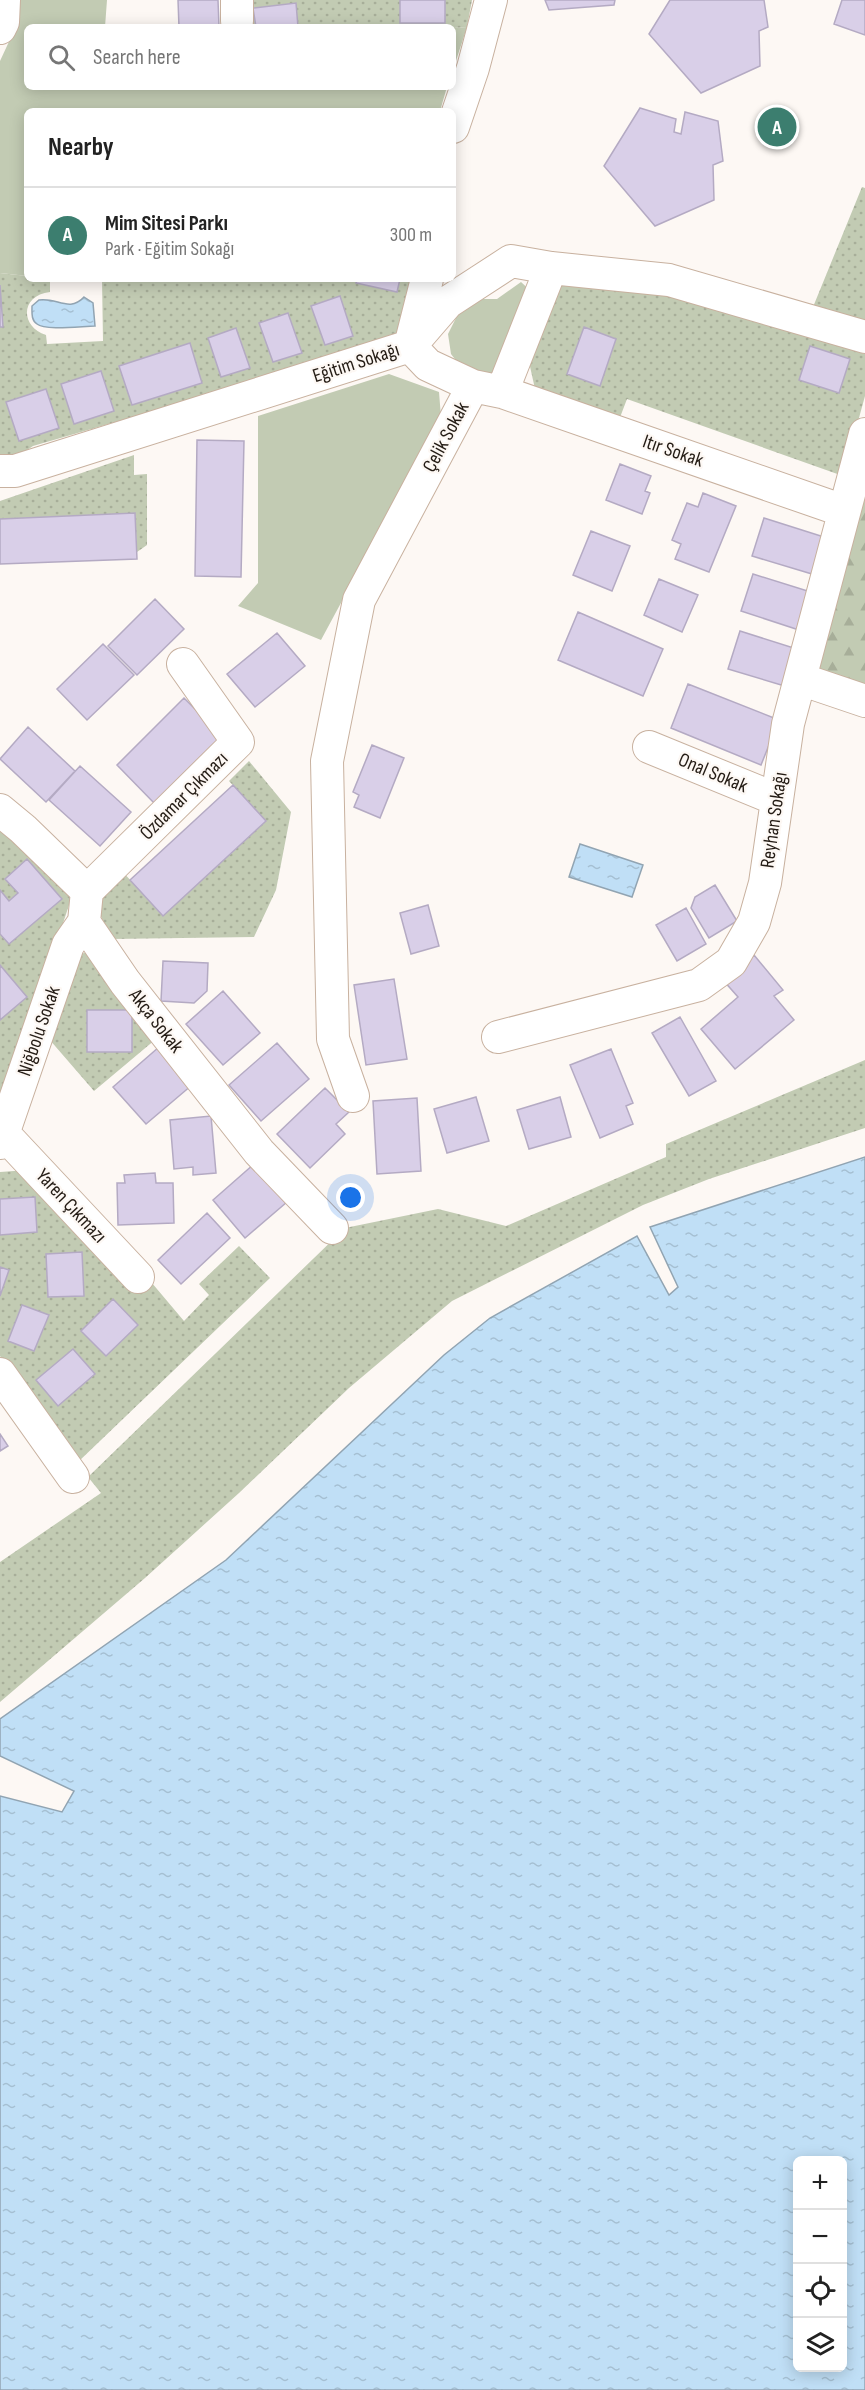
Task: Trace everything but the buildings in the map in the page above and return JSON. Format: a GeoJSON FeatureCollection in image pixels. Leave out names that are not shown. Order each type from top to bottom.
{"type":"FeatureCollection","features":[{"type":"Feature","properties":{"kind":"street"},"geometry":{"type":"LineString","coordinates":[[0,28],[3,22],[4,0]]}},
{"type":"Feature","properties":{"kind":"street"},"geometry":{"type":"LineString","coordinates":[[456,118],[473,68],[491,0]]}},
{"type":"Feature","properties":{"kind":"street","name":"Eğitim Sokağı"},"geometry":{"type":"LineString","coordinates":[[0,471],[15,471],[410,346],[448,302],[511,261],[551,268],[669,280],[865,337]]}},
{"type":"Feature","properties":{"kind":"street","name":"Çelik Sokak"},"geometry":{"type":"LineString","coordinates":[[353,1096],[333,1039],[327,762],[359,600],[488,389],[551,268]]}},
{"type":"Feature","properties":{"kind":"street"},"geometry":{"type":"LineString","coordinates":[[410,346],[426,282]]}},
{"type":"Feature","properties":{"kind":"street","name":"Itır Sokak"},"geometry":{"type":"LineString","coordinates":[[410,346],[428,365],[488,389],[844,511]]}},
{"type":"Feature","properties":{"kind":"street","name":"Reyhan Sokağı"},"geometry":{"type":"LineString","coordinates":[[498,1037],[699,985],[731,962],[754,922],[765,883],[789,724],[865,434]]}},
{"type":"Feature","properties":{"kind":"street","name":"Özdamar Çıkmazı"},"geometry":{"type":"LineString","coordinates":[[87,891],[238,742],[183,664]]}},
{"type":"Feature","properties":{"kind":"street"},"geometry":{"type":"LineString","coordinates":[[800,679],[865,701]]}},
{"type":"Feature","properties":{"kind":"street","name":"Onal Sokak"},"geometry":{"type":"LineString","coordinates":[[650,747],[776,799]]}},
{"type":"Feature","properties":{"kind":"street"},"geometry":{"type":"LineString","coordinates":[[0,810],[87,891],[84,922]]}},
{"type":"Feature","properties":{"kind":"street","name":"Niğbolu Sokak"},"geometry":{"type":"LineString","coordinates":[[2,1138],[68,945],[84,922]]}},
{"type":"Feature","properties":{"kind":"street","name":"Akça Sokak"},"geometry":{"type":"LineString","coordinates":[[84,922],[125,982],[259,1152],[332,1228]]}},
{"type":"Feature","properties":{"kind":"street","name":"Yaren Çıkmazı"},"geometry":{"type":"LineString","coordinates":[[2,1138],[138,1278]]}},
{"type":"Feature","properties":{"kind":"street"},"geometry":{"type":"LineString","coordinates":[[0,1374],[73,1476]]}},
{"type":"Feature","properties":{"kind":"green space"},"geometry":{"type":"Polygon","coordinates":[[[15,0],[107,0],[105,24],[24,24],[24,90],[446,90],[441,108],[24,108],[24,276],[0,273],[0,61],[13,33],[15,0]]]}},
{"type":"Feature","properties":{"kind":"green space"},"geometry":{"type":"Polygon","coordinates":[[[246,0],[472,0],[467,27],[456,28],[456,24],[248,24],[246,0]]]}},
{"type":"Feature","properties":{"kind":"green space"},"geometry":{"type":"Polygon","coordinates":[[[467,27],[456,61],[456,28],[467,27]]]}},
{"type":"Feature","properties":{"kind":"green space"},"geometry":{"type":"Polygon","coordinates":[[[862,187],[865,188],[865,323],[813,307],[862,187]]]}},
{"type":"Feature","properties":{"kind":"green space"},"geometry":{"type":"Polygon","coordinates":[[[0,273],[24,276],[24,282],[50,282],[50,292],[40,294],[33,299],[27,311],[31,325],[46,335],[47,344],[103,341],[102,282],[410,282],[403,326],[387,343],[33,446],[11,461],[0,460],[0,273]]]}},
{"type":"Feature","properties":{"kind":"green space"},"geometry":{"type":"Polygon","coordinates":[[[521,282],[534,294],[494,379],[470,379],[451,354],[448,334],[458,314],[483,299],[497,299],[521,282]]]}},
{"type":"Feature","properties":{"kind":"green space"},"geometry":{"type":"Polygon","coordinates":[[[568,282],[667,292],[865,354],[865,396],[843,476],[627,399],[619,420],[535,389],[529,362],[560,285],[568,282]]]}},
{"type":"Feature","properties":{"kind":"green space"},"geometry":{"type":"Polygon","coordinates":[[[389,374],[439,392],[441,417],[321,640],[238,606],[258,583],[258,416],[389,374]]]}},
{"type":"Feature","properties":{"kind":"green space"},"geometry":{"type":"Polygon","coordinates":[[[134,455],[134,475],[147,474],[147,545],[137,552],[135,513],[0,519],[0,501],[134,455]]]}},
{"type":"Feature","properties":{"kind":"green space"},"geometry":{"type":"Polygon","coordinates":[[[865,484],[865,691],[814,673],[865,484]]]}},
{"type":"Feature","properties":{"kind":"green space"},"geometry":{"type":"Polygon","coordinates":[[[249,761],[291,812],[276,890],[254,937],[111,939],[96,905],[122,871],[163,916],[266,821],[229,781],[249,761]]]}},
{"type":"Feature","properties":{"kind":"green space"},"geometry":{"type":"Polygon","coordinates":[[[0,826],[42,865],[71,899],[0,1114],[0,826]]]}},
{"type":"Feature","properties":{"kind":"green space"},"geometry":{"type":"Polygon","coordinates":[[[90,952],[156,1039],[94,1091],[49,1039],[79,954],[90,952]]]}},
{"type":"Feature","properties":{"kind":"green space"},"geometry":{"type":"Polygon","coordinates":[[[865,1060],[865,1128],[709,1179],[643,1205],[452,1301],[349,1388],[239,1493],[145,1578],[0,1702],[0,1562],[101,1493],[88,1477],[345,1228],[438,1209],[506,1226],[666,1157],[666,1144],[865,1060]]]}},
{"type":"Feature","properties":{"kind":"green space"},"geometry":{"type":"Polygon","coordinates":[[[28,1170],[146,1276],[184,1321],[209,1295],[199,1284],[239,1246],[270,1278],[77,1463],[0,1356],[0,1172],[28,1170]]]}},
{"type":"Feature","properties":{"kind":"water"},"geometry":{"type":"Polygon","coordinates":[[[84,297],[93,303],[95,326],[65,328],[41,326],[32,316],[32,306],[39,300],[73,304],[84,297]]]}},
{"type":"Feature","properties":{"kind":"water"},"geometry":{"type":"Polygon","coordinates":[[[580,844],[643,865],[632,897],[569,877],[580,844]]]}},
{"type":"Feature","properties":{"kind":"water"},"geometry":{"type":"Polygon","coordinates":[[[865,1157],[865,2390],[0,2390],[0,1796],[62,1812],[74,1791],[0,1756],[0,1719],[226,1560],[444,1355],[490,1318],[637,1236],[669,1295],[678,1287],[650,1227],[865,1157]]]}},
{"type":"Feature","properties":{"kind":"place","name":"Mim Sitesi Parkı"},"geometry":{"type":"Point","coordinates":[777,127]}}]}
